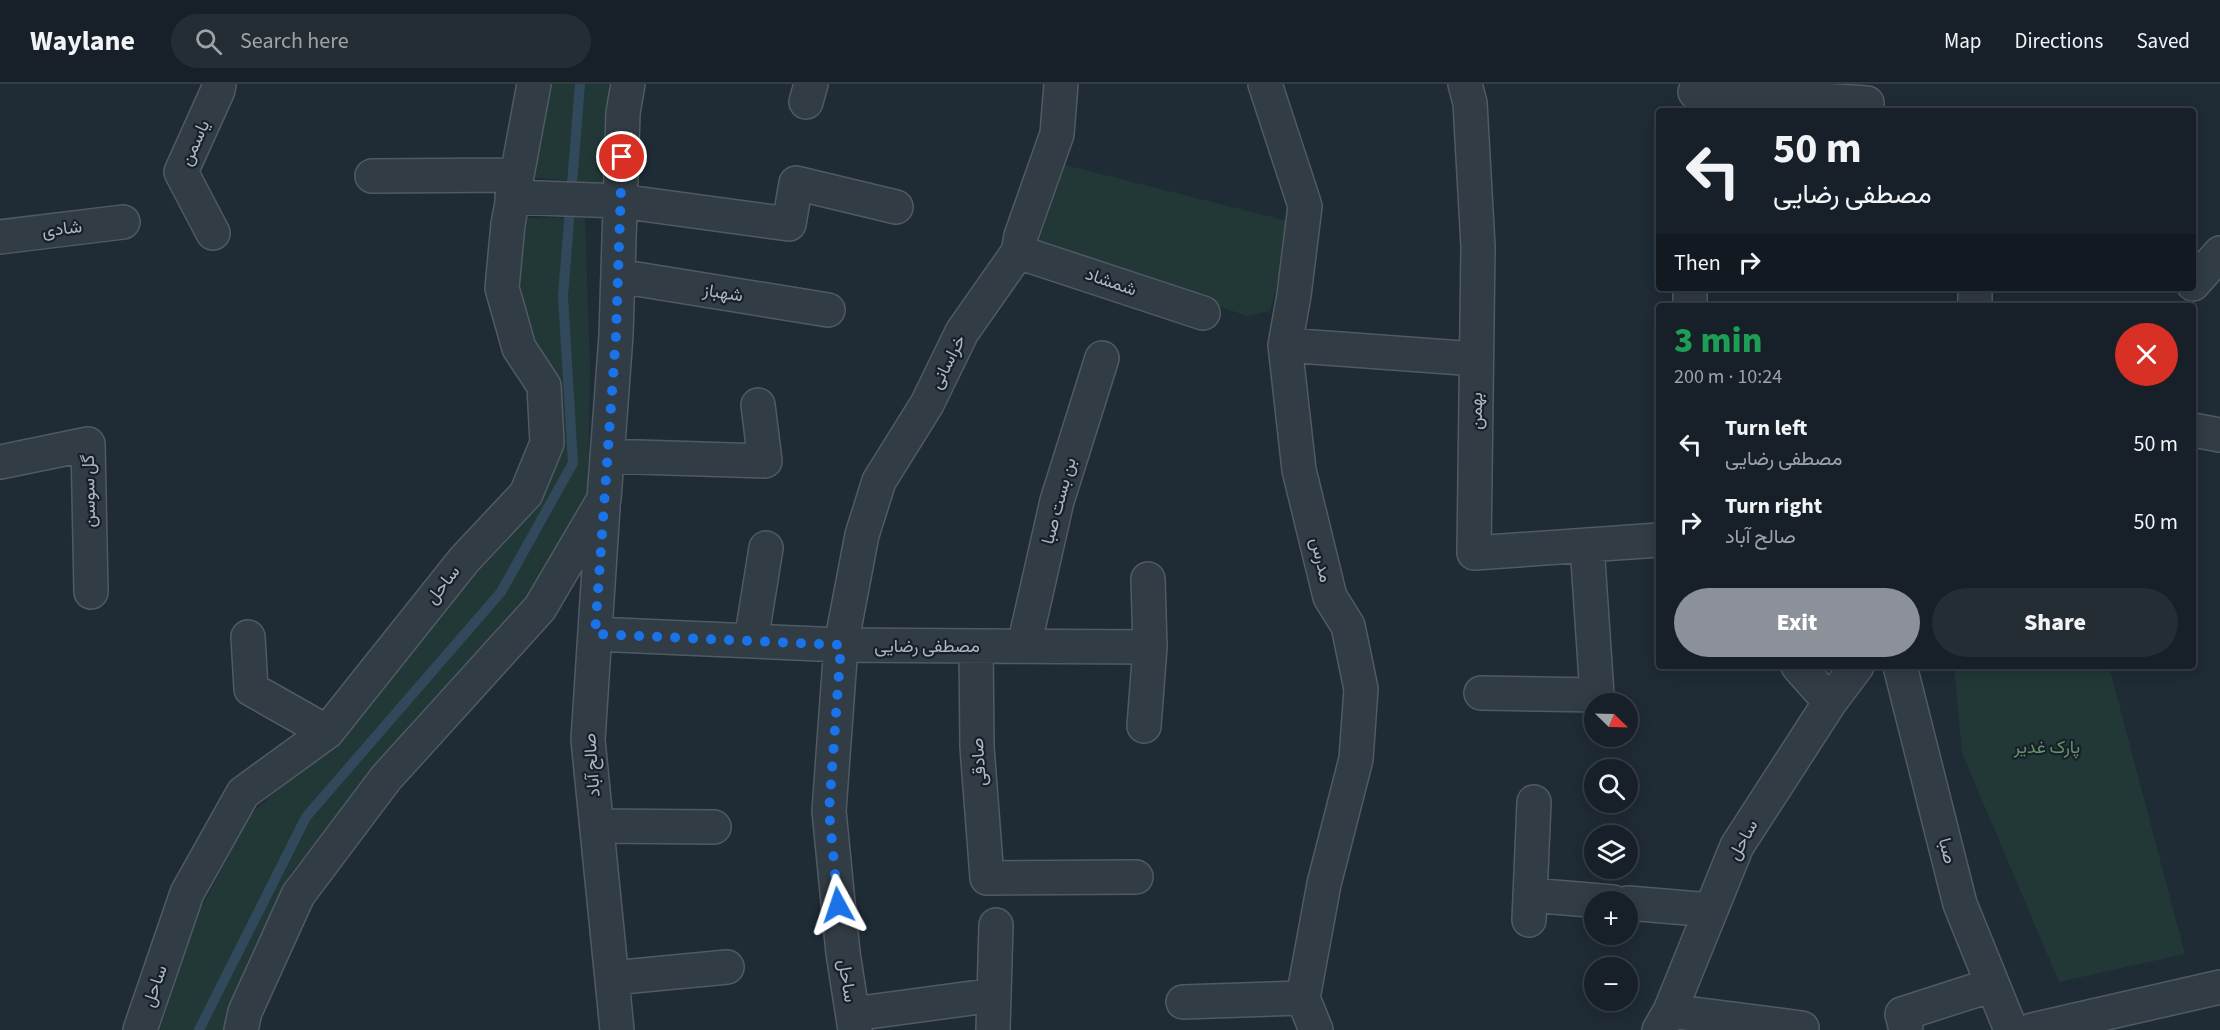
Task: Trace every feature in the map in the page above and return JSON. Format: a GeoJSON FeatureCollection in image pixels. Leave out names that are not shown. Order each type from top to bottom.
{"type":"FeatureCollection","features":[{"type":"Feature","properties":{"kind":"street","name":"یاسمن"},"geometry":{"type":"LineString","coordinates":[[213,233],[181,172],[205,121],[219,84]]}},
{"type":"Feature","properties":{"kind":"street","name":"ساحل"},"geometry":{"type":"LineString","coordinates":[[140,1030],[187,893],[243,793],[327,732],[464,560],[526,494],[547,443],[544,386],[519,348],[502,288],[508,224],[534,84]]}},
{"type":"Feature","properties":{"kind":"street"},"geometry":{"type":"LineString","coordinates":[[241,1030],[245,1012],[298,896],[386,778],[540,608],[604,499],[616,335],[623,113],[628,84]]}},
{"type":"Feature","properties":{"kind":"street","name":"خراسانی"},"geometry":{"type":"LineString","coordinates":[[841,645],[862,535],[879,481],[927,404],[962,333],[1018,252],[1021,236],[1057,134],[1061,84]]}},
{"type":"Feature","properties":{"kind":"street","name":"مدرس"},"geometry":{"type":"LineString","coordinates":[[1265,84],[1305,206],[1285,345],[1299,470],[1329,597],[1348,626],[1361,689],[1356,759],[1324,884],[1303,998]]}},
{"type":"Feature","properties":{"kind":"street","name":"بهمن"},"geometry":{"type":"LineString","coordinates":[[1465,84],[1470,103],[1478,246],[1474,553],[1656,540]]}},
{"type":"Feature","properties":{"kind":"street"},"geometry":{"type":"LineString","coordinates":[[1695,96],[1867,103]]}},
{"type":"Feature","properties":{"kind":"street"},"geometry":{"type":"LineString","coordinates":[[372,176],[515,186],[789,224],[796,183],[896,207]]}},
{"type":"Feature","properties":{"kind":"street","name":"شادی"},"geometry":{"type":"LineString","coordinates":[[0,237],[123,222]]}},
{"type":"Feature","properties":{"kind":"street","name":"شمشاد"},"geometry":{"type":"LineString","coordinates":[[1018,252],[1203,313]]}},
{"type":"Feature","properties":{"kind":"street","name":"شهباز"},"geometry":{"type":"LineString","coordinates":[[618,276],[828,310]]}},
{"type":"Feature","properties":{"kind":"street"},"geometry":{"type":"LineString","coordinates":[[1285,345],[1476,359]]}},
{"type":"Feature","properties":{"kind":"street","name":"بن بست صبا"},"geometry":{"type":"LineString","coordinates":[[1024,646],[1057,501],[1102,358]]}},
{"type":"Feature","properties":{"kind":"street"},"geometry":{"type":"LineString","coordinates":[[607,456],[765,461],[758,405]]}},
{"type":"Feature","properties":{"kind":"street"},"geometry":{"type":"LineString","coordinates":[[2196,431],[2220,435]]}},
{"type":"Feature","properties":{"kind":"street","name":"گل سوسن"},"geometry":{"type":"LineString","coordinates":[[0,462],[88,444],[91,592]]}},
{"type":"Feature","properties":{"kind":"street","name":"صالح آباد"},"geometry":{"type":"LineString","coordinates":[[604,499],[588,740],[617,1030]]}},
{"type":"Feature","properties":{"kind":"street"},"geometry":{"type":"LineString","coordinates":[[1481,693],[1597,695],[1587,545]]}},
{"type":"Feature","properties":{"kind":"street"},"geometry":{"type":"LineString","coordinates":[[751,641],[766,548]]}},
{"type":"Feature","properties":{"kind":"street"},"geometry":{"type":"LineString","coordinates":[[1144,726],[1150,647],[1148,579]]}},
{"type":"Feature","properties":{"kind":"street","name":"مصطفی رضایی"},"geometry":{"type":"LineString","coordinates":[[595,634],[841,645],[1150,647]]}},
{"type":"Feature","properties":{"kind":"street"},"geometry":{"type":"LineString","coordinates":[[248,637],[251,689],[327,732]]}},
{"type":"Feature","properties":{"kind":"street","name":"ساحل"},"geometry":{"type":"LineString","coordinates":[[841,645],[829,811],[843,952],[854,1022]]}},
{"type":"Feature","properties":{"kind":"street","name":"صادقی"},"geometry":{"type":"LineString","coordinates":[[976,646],[977,747],[987,878],[1136,877]]}},
{"type":"Feature","properties":{"kind":"street"},"geometry":{"type":"LineString","coordinates":[[1801,669],[1830,702]]}},
{"type":"Feature","properties":{"kind":"street","name":"ساحل"},"geometry":{"type":"LineString","coordinates":[[1664,1021],[1737,846],[1830,702],[1856,669]]}},
{"type":"Feature","properties":{"kind":"street"},"geometry":{"type":"LineString","coordinates":[[1867,669],[1878,673],[1891,669]]}},
{"type":"Feature","properties":{"kind":"street","name":"صبا"},"geometry":{"type":"LineString","coordinates":[[1901,669],[1960,904],[2011,1030]]}},
{"type":"Feature","properties":{"kind":"street"},"geometry":{"type":"LineString","coordinates":[[1534,802],[1529,908],[1584,904]]}},
{"type":"Feature","properties":{"kind":"street"},"geometry":{"type":"LineString","coordinates":[[597,826],[714,827]]}},
{"type":"Feature","properties":{"kind":"street"},"geometry":{"type":"LineString","coordinates":[[1638,904],[1711,910]]}},
{"type":"Feature","properties":{"kind":"street"},"geometry":{"type":"LineString","coordinates":[[993,1030],[996,925]]}},
{"type":"Feature","properties":{"kind":"street"},"geometry":{"type":"LineString","coordinates":[[612,978],[727,967]]}},
{"type":"Feature","properties":{"kind":"street"},"geometry":{"type":"LineString","coordinates":[[1906,1030],[1902,1014],[1992,985]]}},
{"type":"Feature","properties":{"kind":"street"},"geometry":{"type":"LineString","coordinates":[[2032,1030],[2220,987]]}},
{"type":"Feature","properties":{"kind":"street"},"geometry":{"type":"LineString","coordinates":[[854,1022],[994,995]]}},
{"type":"Feature","properties":{"kind":"street"},"geometry":{"type":"LineString","coordinates":[[1183,1002],[1303,998],[1316,1030]]}},
{"type":"Feature","properties":{"kind":"street"},"geometry":{"type":"LineString","coordinates":[[1664,1021],[1802,1028]]}},
{"type":"Feature","properties":{"kind":"green space"},"geometry":{"type":"Polygon","coordinates":[[[547,84],[609,84],[607,184],[529,177],[547,84]]]}},
{"type":"Feature","properties":{"kind":"green space"},"geometry":{"type":"Polygon","coordinates":[[[1065,165],[1288,221],[1280,273],[1270,311],[1247,316],[1038,244],[1065,165]]]}},
{"type":"Feature","properties":{"kind":"green space"},"geometry":{"type":"Polygon","coordinates":[[[526,218],[585,218],[590,367],[588,496],[527,596],[412,722],[290,874],[247,962],[227,1030],[160,1030],[195,919],[251,814],[312,760],[349,732],[477,572],[538,508],[562,441],[557,378],[531,333],[520,282],[526,218]]]}},
{"type":"Feature","properties":{"kind":"green space","name":"پارک غدیر"},"geometry":{"type":"Polygon","coordinates":[[[1954,669],[2110,669],[2185,954],[2059,982],[1962,753],[1954,669]]]}},
{"type":"Feature","properties":{"kind":"waterway"},"geometry":{"type":"LineString","coordinates":[[199,1030],[306,817],[501,592],[573,463],[563,296],[580,84]]}},
{"type":"Feature","properties":{"kind":"route"},"geometry":{"type":"LineString","coordinates":[[622,157],[616,335],[595,634],[841,645],[829,811],[838,905]]}}]}
